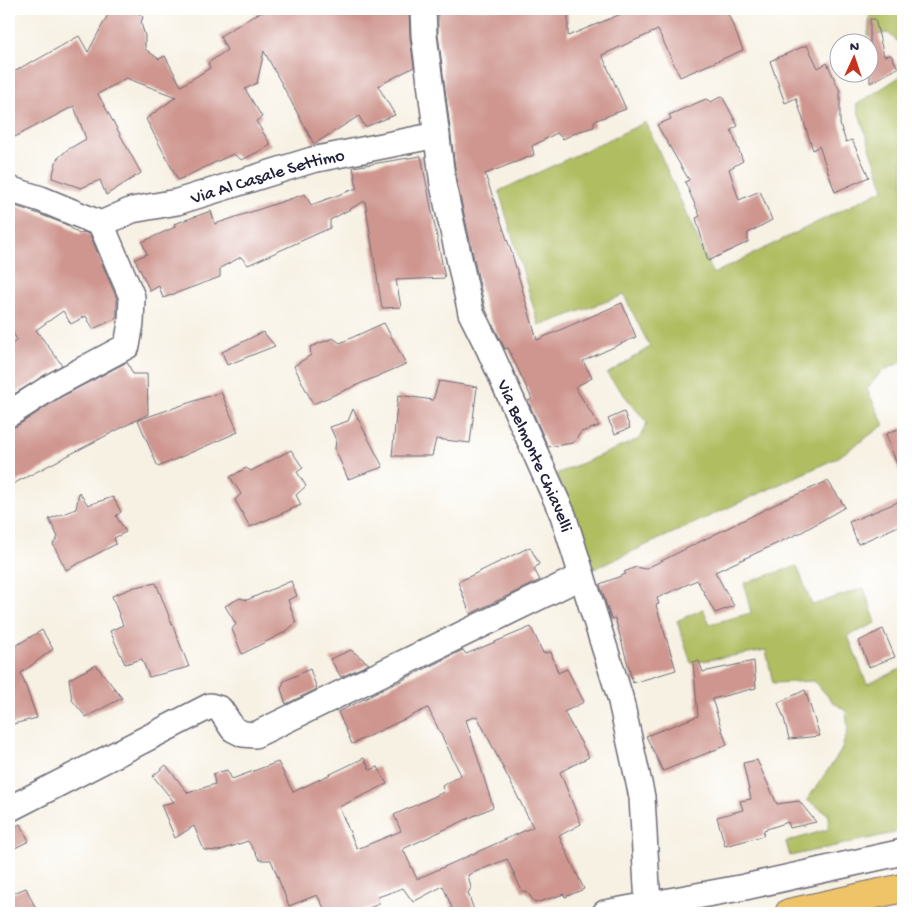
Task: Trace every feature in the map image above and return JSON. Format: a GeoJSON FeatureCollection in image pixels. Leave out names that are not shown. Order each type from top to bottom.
{"type":"FeatureCollection","features":[{"type":"Feature","properties":{"kind":"main road"},"geometry":{"type":"LineString","coordinates":[[789,913],[903,888]]}},
{"type":"Feature","properties":{"kind":"street","name":"Via Belmonte Chiavelli"},"geometry":{"type":"LineString","coordinates":[[423,9],[424,35],[443,185],[471,313],[563,515],[620,697],[642,797],[648,905]]}},
{"type":"Feature","properties":{"kind":"street","name":"Via Al Casale Settimo"},"geometry":{"type":"LineString","coordinates":[[101,224],[132,210],[177,202],[312,160],[437,135]]}},
{"type":"Feature","properties":{"kind":"street"},"geometry":{"type":"LineString","coordinates":[[9,189],[41,199],[101,224],[132,296],[131,323],[126,346],[54,385],[9,414]]}},
{"type":"Feature","properties":{"kind":"street"},"geometry":{"type":"LineString","coordinates":[[9,809],[210,706],[220,709],[233,729],[242,734],[255,734],[582,576]]}},
{"type":"Feature","properties":{"kind":"street"},"geometry":{"type":"LineString","coordinates":[[605,913],[745,887],[903,852]]}},
{"type":"Feature","properties":{"kind":"green space"},"geometry":{"type":"Polygon","coordinates":[[[877,9],[903,9],[903,48],[888,33],[880,34],[880,32],[868,32],[870,12],[877,9]]]}},
{"type":"Feature","properties":{"kind":"green space"},"geometry":{"type":"Polygon","coordinates":[[[903,73],[903,361],[881,372],[867,389],[884,425],[837,458],[594,569],[556,474],[639,439],[647,423],[607,374],[650,347],[624,295],[539,326],[499,191],[646,122],[713,274],[884,189],[856,105],[903,73]]]}},
{"type":"Feature","properties":{"kind":"green space"},"geometry":{"type":"Polygon","coordinates":[[[797,566],[812,605],[864,588],[876,623],[848,636],[867,684],[903,668],[903,831],[790,856],[786,842],[829,829],[828,814],[807,800],[841,751],[848,729],[846,711],[833,702],[814,681],[773,683],[766,650],[691,663],[677,621],[703,609],[710,624],[751,613],[744,583],[797,566]]]}},
{"type":"Feature","properties":{"kind":"building"},"geometry":{"type":"Polygon","coordinates":[[[111,9],[137,12],[143,17],[141,23],[145,36],[145,49],[159,59],[165,56],[181,86],[210,68],[208,63],[227,50],[220,36],[257,14],[273,9],[409,9],[414,67],[378,86],[395,115],[365,127],[359,116],[314,144],[264,51],[257,83],[245,89],[262,117],[256,121],[271,145],[242,160],[233,154],[178,180],[146,119],[176,97],[126,78],[98,94],[141,173],[106,195],[100,180],[81,188],[52,178],[57,159],[67,150],[86,139],[74,106],[9,140],[9,75],[79,36],[88,52],[111,9]]]}},
{"type":"Feature","properties":{"kind":"building"},"geometry":{"type":"Polygon","coordinates":[[[450,9],[568,9],[568,36],[633,9],[726,9],[743,50],[680,77],[658,30],[602,55],[626,109],[594,121],[594,127],[563,139],[557,133],[532,146],[534,155],[485,174],[512,254],[537,340],[622,303],[636,337],[583,361],[592,378],[575,387],[599,426],[581,432],[573,443],[548,447],[528,401],[532,399],[508,348],[505,349],[485,308],[457,183],[438,34],[438,14],[450,9]]]}},
{"type":"Feature","properties":{"kind":"building"},"geometry":{"type":"Polygon","coordinates":[[[870,19],[875,19],[878,32],[870,32],[870,19]]]}},
{"type":"Feature","properties":{"kind":"building"},"geometry":{"type":"Polygon","coordinates":[[[880,40],[884,56],[891,55],[898,68],[880,78],[880,40]]]}},
{"type":"Feature","properties":{"kind":"building"},"geometry":{"type":"Polygon","coordinates":[[[807,45],[818,68],[827,63],[830,69],[830,82],[836,82],[840,91],[840,124],[846,142],[852,140],[869,177],[835,192],[819,146],[813,150],[796,98],[785,103],[770,61],[807,45]]]}},
{"type":"Feature","properties":{"kind":"building"},"geometry":{"type":"Polygon","coordinates":[[[722,96],[738,126],[731,130],[743,161],[729,169],[739,200],[760,191],[772,220],[748,233],[748,242],[708,261],[696,218],[700,216],[685,182],[689,180],[657,125],[671,119],[669,115],[706,99],[711,102],[722,96]]]}},
{"type":"Feature","properties":{"kind":"building"},"geometry":{"type":"Polygon","coordinates":[[[421,156],[445,278],[396,280],[401,307],[382,308],[365,201],[330,220],[330,228],[248,265],[241,257],[220,268],[220,277],[163,298],[159,286],[150,291],[135,259],[147,254],[142,242],[175,227],[174,224],[211,211],[215,224],[305,194],[311,205],[357,188],[353,167],[421,156]]]}},
{"type":"Feature","properties":{"kind":"building"},"geometry":{"type":"Polygon","coordinates":[[[9,204],[65,224],[79,234],[84,232],[90,235],[117,299],[117,318],[93,329],[86,316],[71,324],[63,311],[36,330],[62,365],[9,397],[9,346],[17,340],[9,326],[9,204]]]}},
{"type":"Feature","properties":{"kind":"building"},"geometry":{"type":"Polygon","coordinates":[[[384,323],[406,364],[313,404],[294,366],[311,355],[310,347],[333,338],[340,343],[384,323]]]}},
{"type":"Feature","properties":{"kind":"building"},"geometry":{"type":"Polygon","coordinates":[[[263,332],[275,346],[227,365],[222,352],[263,332]]]}},
{"type":"Feature","properties":{"kind":"building"},"geometry":{"type":"Polygon","coordinates":[[[127,362],[133,374],[147,374],[148,414],[9,486],[9,428],[17,426],[61,397],[127,362]]]}},
{"type":"Feature","properties":{"kind":"building"},"geometry":{"type":"Polygon","coordinates":[[[439,381],[477,387],[470,443],[436,439],[432,456],[392,456],[398,395],[433,400],[439,381]]]}},
{"type":"Feature","properties":{"kind":"building"},"geometry":{"type":"Polygon","coordinates":[[[221,392],[238,432],[158,467],[138,420],[221,392]]]}},
{"type":"Feature","properties":{"kind":"building"},"geometry":{"type":"Polygon","coordinates":[[[353,409],[383,467],[348,479],[335,449],[336,440],[330,427],[348,421],[353,409]]]}},
{"type":"Feature","properties":{"kind":"building"},"geometry":{"type":"Polygon","coordinates":[[[624,412],[630,428],[615,434],[608,419],[624,412]]]}},
{"type":"Feature","properties":{"kind":"building"},"geometry":{"type":"Polygon","coordinates":[[[903,427],[903,476],[901,476],[886,434],[903,427]]]}},
{"type":"Feature","properties":{"kind":"building"},"geometry":{"type":"Polygon","coordinates":[[[291,450],[303,468],[297,472],[306,486],[296,495],[301,505],[250,527],[235,500],[241,494],[230,477],[246,468],[251,471],[291,450]]]}},
{"type":"Feature","properties":{"kind":"building"},"geometry":{"type":"Polygon","coordinates":[[[828,481],[845,507],[802,532],[715,572],[734,606],[715,613],[697,580],[657,598],[659,604],[656,605],[676,670],[633,683],[615,618],[611,619],[600,584],[626,574],[624,572],[636,567],[645,569],[784,500],[828,481]]]}},
{"type":"Feature","properties":{"kind":"building"},"geometry":{"type":"Polygon","coordinates":[[[79,492],[88,505],[113,497],[121,512],[116,516],[126,532],[114,538],[116,544],[66,570],[53,544],[58,537],[49,519],[76,509],[79,492]]]}},
{"type":"Feature","properties":{"kind":"building"},"geometry":{"type":"Polygon","coordinates":[[[903,500],[903,524],[858,544],[849,522],[903,500]]]}},
{"type":"Feature","properties":{"kind":"building"},"geometry":{"type":"Polygon","coordinates":[[[530,547],[539,564],[534,569],[540,580],[470,614],[458,582],[530,547]]]}},
{"type":"Feature","properties":{"kind":"building"},"geometry":{"type":"Polygon","coordinates":[[[291,581],[297,596],[288,600],[296,623],[285,632],[242,654],[232,629],[236,624],[225,606],[240,598],[247,600],[291,581]]]}},
{"type":"Feature","properties":{"kind":"building"},"geometry":{"type":"Polygon","coordinates":[[[156,583],[189,667],[149,677],[142,659],[125,664],[110,631],[123,625],[112,596],[135,587],[156,583]]]}},
{"type":"Feature","properties":{"kind":"building"},"geometry":{"type":"Polygon","coordinates":[[[531,627],[543,653],[551,652],[558,673],[567,669],[584,702],[564,712],[589,757],[560,772],[581,824],[559,836],[584,889],[565,897],[564,894],[535,903],[527,892],[522,891],[507,859],[468,875],[471,888],[468,893],[475,913],[454,913],[443,886],[413,902],[403,888],[378,897],[379,904],[356,913],[327,913],[317,895],[289,906],[271,860],[260,860],[248,841],[218,851],[204,850],[194,826],[175,838],[161,805],[174,802],[153,776],[166,765],[188,793],[215,784],[213,774],[227,770],[232,779],[278,762],[293,792],[364,758],[370,770],[378,767],[387,784],[339,807],[357,849],[401,831],[394,815],[444,792],[442,786],[461,775],[428,708],[352,744],[338,712],[463,650],[466,654],[531,627]],[[477,716],[466,720],[493,807],[403,849],[417,879],[533,827],[477,716]]]}},
{"type":"Feature","properties":{"kind":"building"},"geometry":{"type":"Polygon","coordinates":[[[883,629],[895,657],[869,667],[859,641],[883,629]]]}},
{"type":"Feature","properties":{"kind":"building"},"geometry":{"type":"Polygon","coordinates":[[[42,630],[53,649],[21,673],[37,718],[9,725],[9,645],[12,648],[42,630]]]}},
{"type":"Feature","properties":{"kind":"building"},"geometry":{"type":"Polygon","coordinates":[[[351,650],[369,664],[341,677],[330,659],[351,650]]]}},
{"type":"Feature","properties":{"kind":"building"},"geometry":{"type":"Polygon","coordinates":[[[699,661],[703,672],[754,661],[756,688],[712,699],[727,745],[663,771],[646,736],[698,716],[693,662],[699,661]]]}},
{"type":"Feature","properties":{"kind":"building"},"geometry":{"type":"Polygon","coordinates":[[[96,665],[122,698],[86,717],[72,700],[69,679],[96,665]]]}},
{"type":"Feature","properties":{"kind":"building"},"geometry":{"type":"Polygon","coordinates":[[[310,669],[317,689],[286,704],[281,689],[284,681],[310,669]]]}},
{"type":"Feature","properties":{"kind":"building"},"geometry":{"type":"Polygon","coordinates":[[[805,690],[820,736],[789,739],[778,703],[805,690]]]}},
{"type":"Feature","properties":{"kind":"building"},"geometry":{"type":"Polygon","coordinates":[[[757,760],[777,804],[799,801],[816,822],[790,828],[788,822],[764,830],[763,836],[725,846],[717,817],[743,810],[740,801],[751,799],[743,763],[757,760]]]}},
{"type":"Feature","properties":{"kind":"building"},"geometry":{"type":"Polygon","coordinates":[[[20,824],[29,841],[9,851],[9,830],[20,824]]]}},
{"type":"Feature","properties":{"kind":"building"},"geometry":{"type":"Polygon","coordinates":[[[26,888],[38,913],[9,913],[9,895],[26,888]]]}}]}
